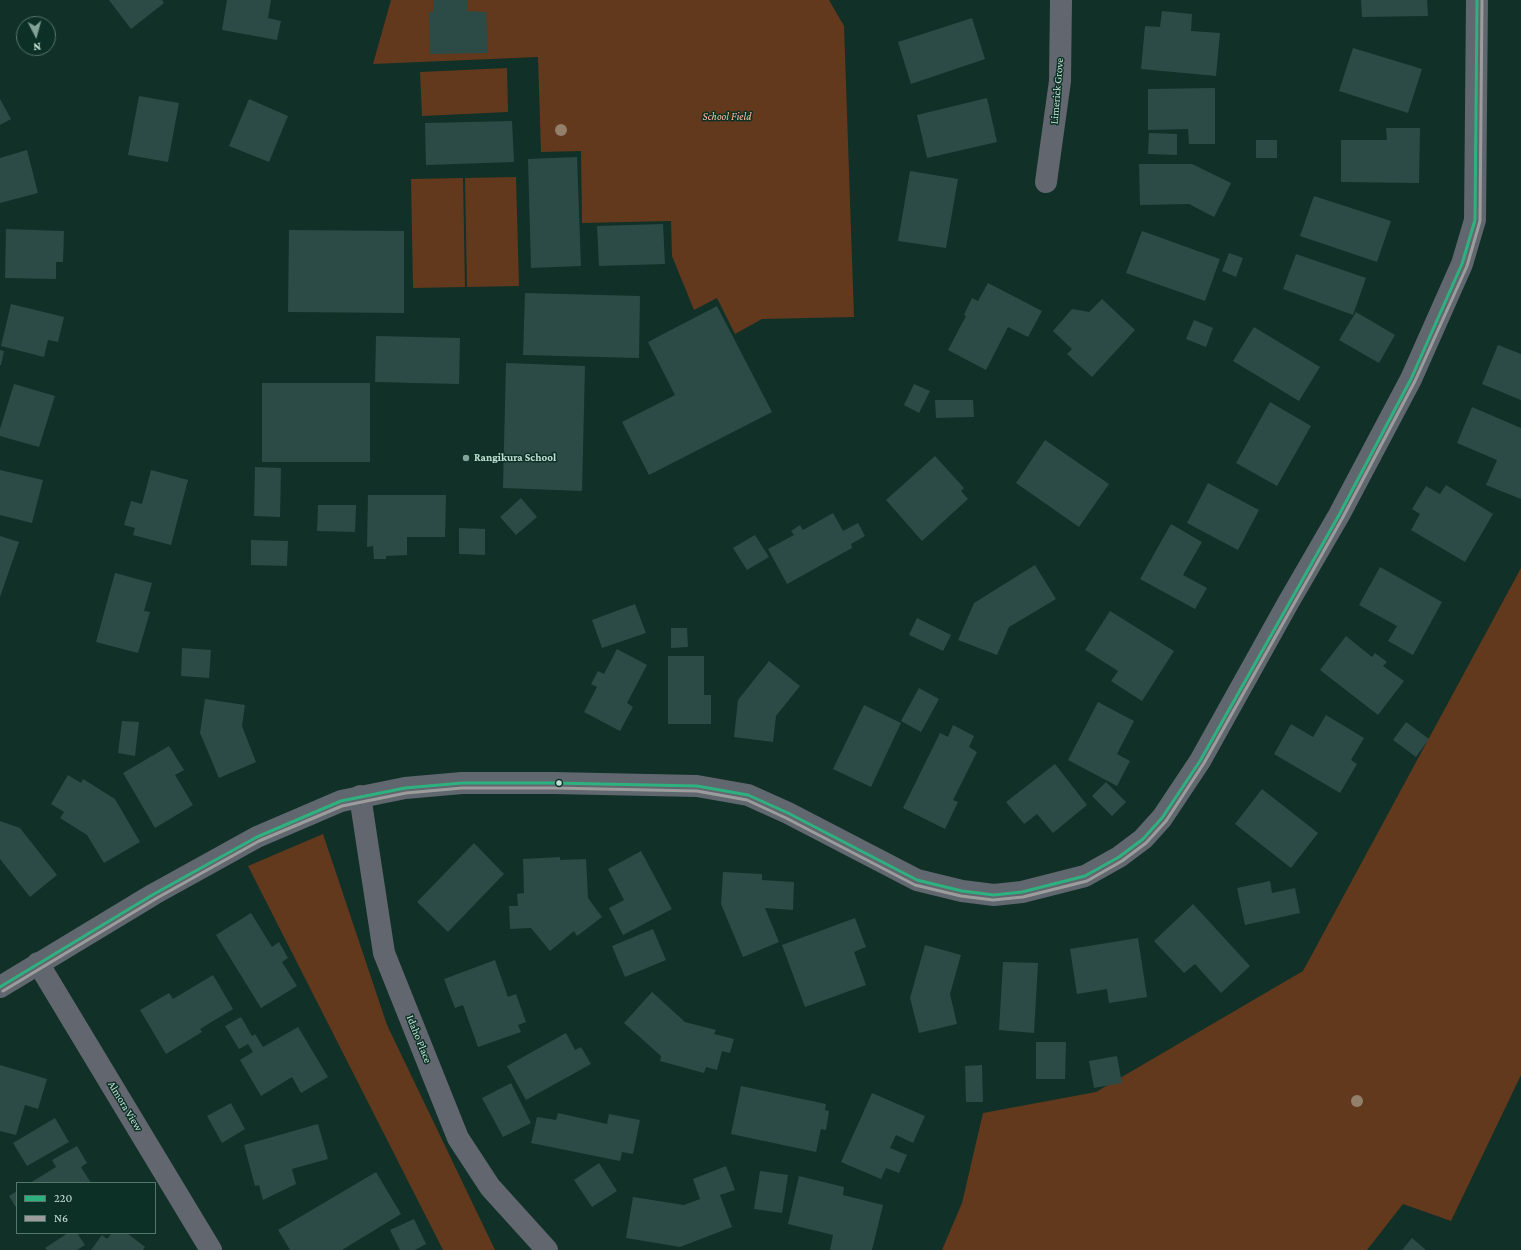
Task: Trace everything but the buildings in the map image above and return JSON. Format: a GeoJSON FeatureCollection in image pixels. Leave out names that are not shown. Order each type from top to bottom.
{"type":"FeatureCollection","features":[{"type":"Feature","properties":{"kind":"street","name":"Limerick Grove"},"geometry":{"type":"LineString","coordinates":[[1046,182],[1060,81],[1061,0]]}},
{"type":"Feature","properties":{"kind":"street"},"geometry":{"type":"LineString","coordinates":[[0,987],[154,894],[257,837],[340,801],[405,788],[462,783],[554,782],[697,786],[748,795],[788,813],[917,880],[962,891],[994,895],[1022,892],[1086,876],[1119,857],[1143,839],[1162,818],[1200,761],[1288,603],[1340,515],[1411,380],[1462,264],[1475,220],[1477,0]]}},
{"type":"Feature","properties":{"kind":"street","name":"Idaho Place"},"geometry":{"type":"LineString","coordinates":[[360,796],[384,953],[458,1138],[490,1188],[547,1250]]}},
{"type":"Feature","properties":{"kind":"street","name":"Almora View"},"geometry":{"type":"LineString","coordinates":[[38,963],[212,1250]]}},
{"type":"Feature","properties":{"kind":"green space","name":"School Field"},"geometry":{"type":"Polygon","coordinates":[[[391,0],[829,0],[844,26],[854,317],[762,319],[735,334],[717,298],[694,310],[672,256],[671,221],[582,223],[581,151],[541,152],[538,57],[373,64],[391,0]]]}},
{"type":"Feature","properties":{"kind":"green space"},"geometry":{"type":"Polygon","coordinates":[[[507,68],[508,112],[422,116],[420,72],[507,68]]]}},
{"type":"Feature","properties":{"kind":"green space"},"geometry":{"type":"Polygon","coordinates":[[[516,177],[519,286],[467,287],[465,178],[516,177]]]}},
{"type":"Feature","properties":{"kind":"green space"},"geometry":{"type":"Polygon","coordinates":[[[463,178],[465,287],[413,288],[411,179],[463,178]]]}},
{"type":"Feature","properties":{"kind":"green space"},"geometry":{"type":"Polygon","coordinates":[[[1521,568],[1521,1075],[1451,1221],[1403,1204],[1367,1250],[942,1250],[962,1203],[983,1113],[1096,1092],[1303,971],[1521,568]]]}},
{"type":"Feature","properties":{"kind":"green space"},"geometry":{"type":"Polygon","coordinates":[[[323,834],[387,1025],[495,1250],[443,1250],[248,866],[323,834]]]}},
{"type":"Feature","properties":{"kind":"transit line","name":"220"},"geometry":{"type":"LineString","coordinates":[[0,987],[154,894],[257,837],[341,801],[405,788],[462,783],[554,783],[697,786],[748,795],[788,813],[917,880],[962,891],[994,895],[1022,892],[1085,876],[1119,857],[1143,839],[1162,818],[1200,761],[1339,515],[1411,379],[1462,264],[1475,220],[1477,0]]}},
{"type":"Feature","properties":{"kind":"transit line","name":"N6"},"geometry":{"type":"LineString","coordinates":[[3,991],[157,898],[259,841],[342,806],[406,793],[462,788],[554,788],[697,791],[747,800],[786,818],[915,885],[961,896],[993,900],[1023,897],[1087,881],[1122,861],[1146,843],[1166,821],[1204,763],[1343,517],[1415,381],[1467,266],[1480,221],[1482,0]]}},
{"type":"Feature","properties":{"kind":"place","name":"Rangikura School"},"geometry":{"type":"Point","coordinates":[466,458]}}]}
